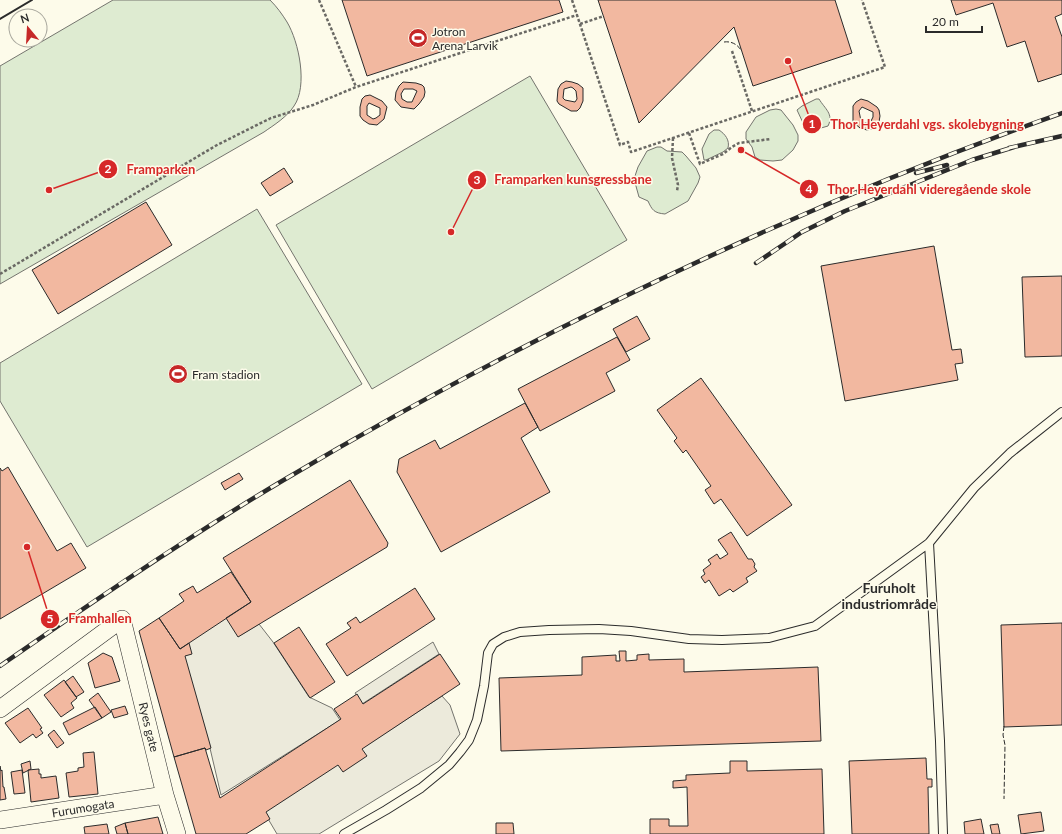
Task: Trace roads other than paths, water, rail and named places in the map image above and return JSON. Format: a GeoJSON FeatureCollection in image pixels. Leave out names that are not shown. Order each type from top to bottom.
{"type":"FeatureCollection","features":[{"type":"Feature","properties":{"kind":"street","name":"Ryes gate"},"geometry":{"type":"LineString","coordinates":[[0,709],[122,619],[165,795],[177,834]]}},
{"type":"Feature","properties":{"kind":"street","name":"Furumogata"},"geometry":{"type":"LineString","coordinates":[[0,820],[165,795]]}},
{"type":"Feature","properties":{"kind":"lane"},"geometry":{"type":"LineString","coordinates":[[344,834],[421,788],[449,765],[460,752],[469,740],[477,720],[484,686],[488,653],[493,644],[504,637],[520,632],[599,630],[631,631],[689,639],[722,640],[768,638],[815,626],[930,543],[974,488],[1010,453],[1062,412]]}},
{"type":"Feature","properties":{"kind":"lane"},"geometry":{"type":"LineString","coordinates":[[930,543],[943,834]]}},
{"type":"Feature","properties":{"kind":"railway"},"geometry":{"type":"LineString","coordinates":[[0,666],[69,618],[210,525],[282,481],[470,375],[566,325],[663,278],[861,190],[961,150],[1062,113]]}},
{"type":"Feature","properties":{"kind":"railway"},"geometry":{"type":"LineString","coordinates":[[1009,148],[1062,136]]}},
{"type":"Feature","properties":{"kind":"railway"},"geometry":{"type":"LineString","coordinates":[[756,263],[802,232],[845,211],[972,160],[1014,147]]}},
{"type":"Feature","properties":{"kind":"railway"},"geometry":{"type":"LineString","coordinates":[[916,173],[947,165]]}},
{"type":"Feature","properties":{"kind":"place","name":"Jotron Arena Larvik"},"geometry":{"type":"Point","coordinates":[418,38]}},
{"type":"Feature","properties":{"kind":"place","name":"Thor Heyerdahl vgs. skolebygning"},"geometry":{"type":"Point","coordinates":[788,61]}},
{"type":"Feature","properties":{"kind":"place","name":"Thor Heyerdahl videregående skole"},"geometry":{"type":"Point","coordinates":[741,150]}},
{"type":"Feature","properties":{"kind":"place","name":"Framparken"},"geometry":{"type":"Point","coordinates":[49,190]}},
{"type":"Feature","properties":{"kind":"place","name":"Framparken kunsgressbane"},"geometry":{"type":"Point","coordinates":[451,232]}},
{"type":"Feature","properties":{"kind":"place","name":"Fram stadion"},"geometry":{"type":"Point","coordinates":[178,374]}},
{"type":"Feature","properties":{"kind":"place","name":"Framhallen"},"geometry":{"type":"Point","coordinates":[27,547]}},
{"type":"Feature","properties":{"kind":"district","name":"Furuholt industriområde"},"geometry":{"type":"Point","coordinates":[889,596]}}]}
